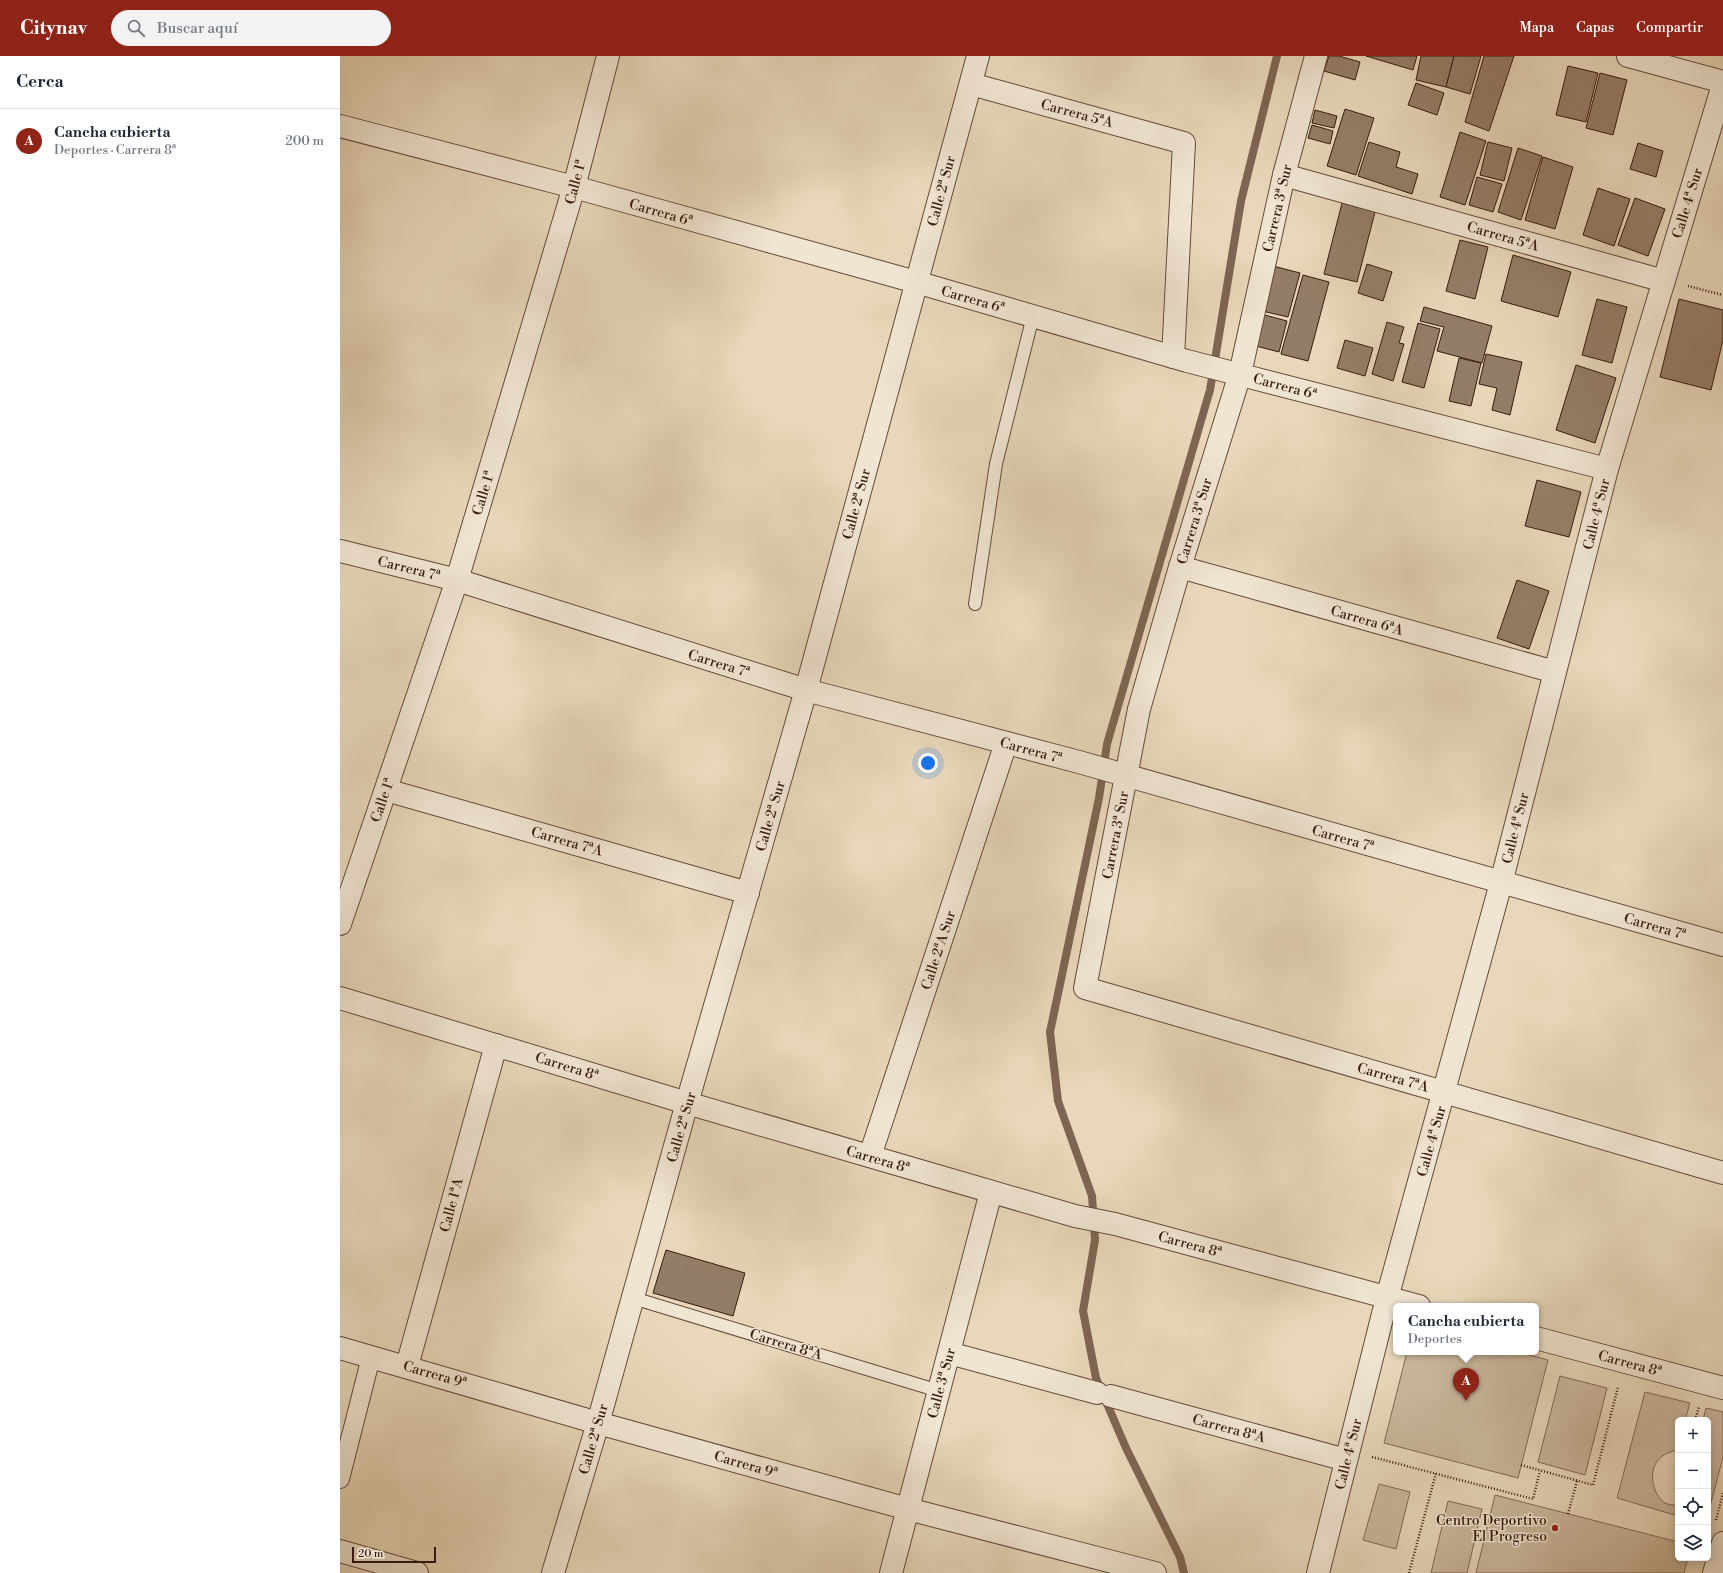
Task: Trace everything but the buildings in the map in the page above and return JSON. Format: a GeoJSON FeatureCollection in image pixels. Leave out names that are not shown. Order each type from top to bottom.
{"type":"FeatureCollection","features":[{"type":"Feature","properties":{"kind":"street","name":"Calle 1ª"},"geometry":{"type":"LineString","coordinates":[[340,924],[457,580],[574,187],[608,56]]}},
{"type":"Feature","properties":{"kind":"street","name":"Calle 2ª Sur"},"geometry":{"type":"LineString","coordinates":[[553,1573],[598,1422],[687,1103],[806,690],[978,56]]}},
{"type":"Feature","properties":{"kind":"street","name":"Carrera 3ª Sur"},"geometry":{"type":"LineString","coordinates":[[1086,988],[1122,775],[1233,372],[1316,56]]}},
{"type":"Feature","properties":{"kind":"street"},"geometry":{"type":"LineString","coordinates":[[1628,56],[1723,84]]}},
{"type":"Feature","properties":{"kind":"street","name":"Carrera 5ªA"},"geometry":{"type":"LineString","coordinates":[[971,84],[1184,143],[1180,359]]}},
{"type":"Feature","properties":{"kind":"street","name":"Calle 4ª Sur"},"geometry":{"type":"LineString","coordinates":[[1318,1573],[1388,1298],[1501,883],[1607,469],[1723,84]]}},
{"type":"Feature","properties":{"kind":"street","name":"Carrera 6ª"},"geometry":{"type":"LineString","coordinates":[[340,126],[574,187],[916,282],[1180,359],[1607,469]]}},
{"type":"Feature","properties":{"kind":"street","name":"Carrera 5ªA"},"geometry":{"type":"LineString","coordinates":[[1284,175],[1664,281]]}},
{"type":"Feature","properties":{"kind":"street","name":"Carrera 7ª"},"geometry":{"type":"LineString","coordinates":[[340,551],[457,580],[806,690],[1079,762],[1723,945]]}},
{"type":"Feature","properties":{"kind":"street","name":"Carrera 6ªA"},"geometry":{"type":"LineString","coordinates":[[1180,567],[1555,672]]}},
{"type":"Feature","properties":{"kind":"street","name":"Calle 2ªA Sur"},"geometry":{"type":"LineString","coordinates":[[870,1156],[1006,743]]}},
{"type":"Feature","properties":{"kind":"street","name":"Carrera 7ªA"},"geometry":{"type":"LineString","coordinates":[[386,790],[748,892]]}},
{"type":"Feature","properties":{"kind":"street","name":"Carrera 7ªA"},"geometry":{"type":"LineString","coordinates":[[1086,988],[1723,1173]]}},
{"type":"Feature","properties":{"kind":"street","name":"Carrera 8ª"},"geometry":{"type":"LineString","coordinates":[[340,998],[687,1103],[991,1192],[1075,1216],[1115,1224],[1407,1303]]}},
{"type":"Feature","properties":{"kind":"street","name":"Calle 1ªA"},"geometry":{"type":"LineString","coordinates":[[407,1366],[496,1045]]}},
{"type":"Feature","properties":{"kind":"street","name":"Calle 3ª Sur"},"geometry":{"type":"LineString","coordinates":[[891,1573],[991,1192]]}},
{"type":"Feature","properties":{"kind":"street","name":"Carrera 8ª"},"geometry":{"type":"LineString","coordinates":[[1539,1339],[1723,1388]]}},
{"type":"Feature","properties":{"kind":"street","name":"Carrera 9ª"},"geometry":{"type":"LineString","coordinates":[[340,1348],[908,1509],[1154,1573]]}},
{"type":"Feature","properties":{"kind":"street","name":"Carrera 8ªA"},"geometry":{"type":"LineString","coordinates":[[949,1353],[1346,1460]]}},
{"type":"Feature","properties":{"kind":"street"},"geometry":{"type":"LineString","coordinates":[[340,1479],[371,1357]]}},
{"type":"Feature","properties":{"kind":"street"},"geometry":{"type":"LineString","coordinates":[[340,1551],[417,1573]]}},
{"type":"Feature","properties":{"kind":"lane"},"geometry":{"type":"LineString","coordinates":[[975,604],[996,464],[1033,316]]}},
{"type":"Feature","properties":{"kind":"lane","name":"Carrera 8ªA"},"geometry":{"type":"LineString","coordinates":[[633,1298],[939,1391]]}},
{"type":"Feature","properties":{"kind":"path"},"geometry":{"type":"LineString","coordinates":[[1664,281],[1723,295]]}},
{"type":"Feature","properties":{"kind":"path"},"geometry":{"type":"LineString","coordinates":[[1521,1466],[1592,1485],[1624,1361]]}},
{"type":"Feature","properties":{"kind":"path"},"geometry":{"type":"LineString","coordinates":[[1367,1455],[1533,1499],[1540,1471]]}},
{"type":"Feature","properties":{"kind":"path"},"geometry":{"type":"LineString","coordinates":[[1408,1573],[1436,1473]]}},
{"type":"Feature","properties":{"kind":"path"},"geometry":{"type":"LineString","coordinates":[[1568,1514],[1577,1481]]}},
{"type":"Feature","properties":{"kind":"shaded area"},"geometry":{"type":"Polygon","coordinates":[[[1406,1355],[1529,1355],[1548,1360],[1518,1478],[1384,1443],[1406,1355]]]}},
{"type":"Feature","properties":{"kind":"shaded area"},"geometry":{"type":"Polygon","coordinates":[[[1560,1376],[1607,1388],[1585,1475],[1538,1462],[1560,1376]]]}},
{"type":"Feature","properties":{"kind":"shaded area"},"geometry":{"type":"Polygon","coordinates":[[[1645,1392],[1690,1403],[1686,1417],[1675,1417],[1675,1451],[1660,1458],[1656,1463],[1653,1473],[1653,1484],[1655,1490],[1666,1504],[1675,1505],[1675,1515],[1617,1498],[1645,1392]]]}},
{"type":"Feature","properties":{"kind":"shaded area"},"geometry":{"type":"Polygon","coordinates":[[[1706,1408],[1723,1412],[1723,1457],[1711,1503],[1711,1417],[1704,1417],[1706,1408]]]}},
{"type":"Feature","properties":{"kind":"shaded area"},"geometry":{"type":"Polygon","coordinates":[[[1379,1484],[1410,1492],[1396,1549],[1363,1540],[1379,1484]]]}},
{"type":"Feature","properties":{"kind":"shaded area","name":"Centro Deportivo El Progreso"},"geometry":{"type":"Polygon","coordinates":[[[1495,1495],[1675,1541],[1675,1561],[1687,1561],[1684,1573],[1476,1573],[1495,1495]]]}},
{"type":"Feature","properties":{"kind":"shaded area"},"geometry":{"type":"Polygon","coordinates":[[[1448,1501],[1482,1509],[1467,1573],[1431,1573],[1448,1501]]]}},
{"type":"Feature","properties":{"kind":"waterway"},"geometry":{"type":"LineString","coordinates":[[1184,1573],[1180,1557],[1126,1448],[1096,1378],[1083,1311],[1095,1240],[1092,1196],[1058,1101],[1050,1032],[1099,798],[1107,744],[1210,390],[1241,201],[1277,56]]}},
{"type":"Feature","properties":{"kind":"place","name":"Cancha cubierta"},"geometry":{"type":"Point","coordinates":[1466,1401]}},
{"type":"Feature","properties":{"kind":"place","name":"Centro Deportivo El Progreso"},"geometry":{"type":"Point","coordinates":[1555,1528]}}]}
